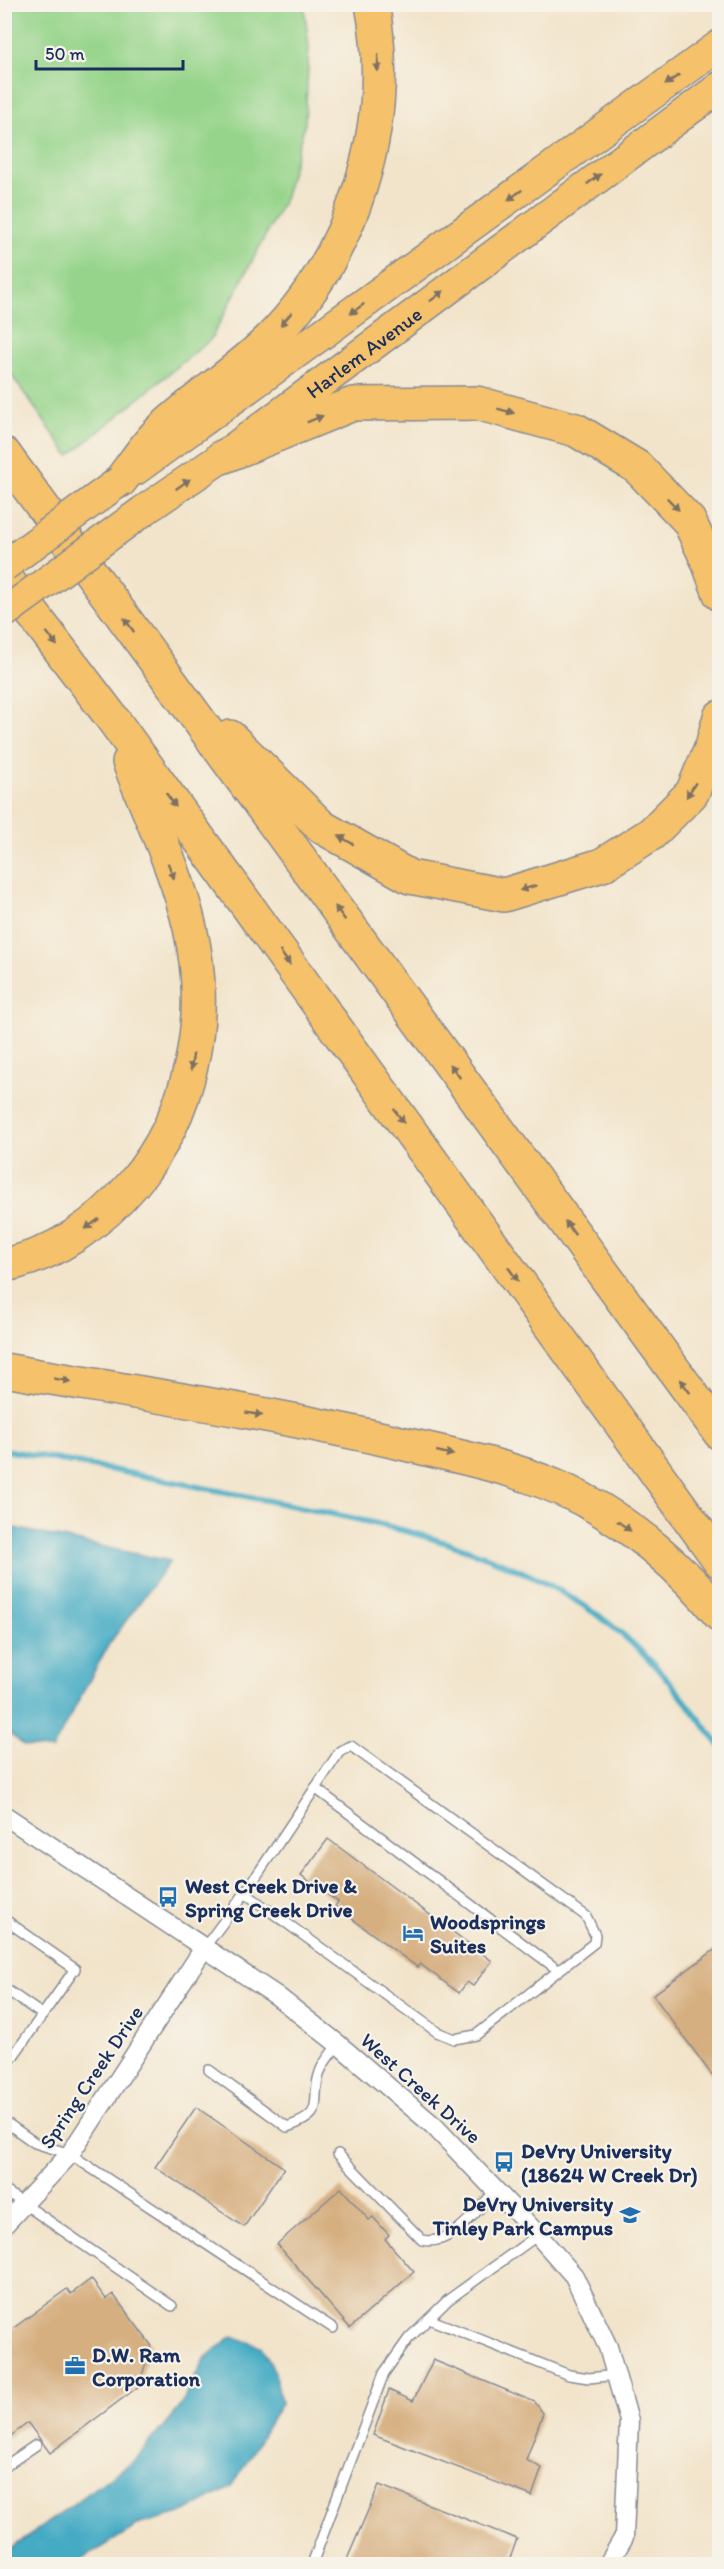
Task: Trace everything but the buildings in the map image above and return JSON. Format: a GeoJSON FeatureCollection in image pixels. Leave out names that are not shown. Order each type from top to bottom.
{"type":"FeatureCollection","features":[{"type":"Feature","properties":{"kind":"highway"},"geometry":{"type":"LineString","coordinates":[[120,481],[158,432],[269,340],[295,309],[330,259],[359,193],[371,141],[378,60],[372,4]]}},
{"type":"Feature","properties":{"kind":"highway"},"geometry":{"type":"LineString","coordinates":[[222,457],[353,404],[477,403],[576,430],[637,467],[689,521],[720,594]]}},
{"type":"Feature","properties":{"kind":"highway"},"geometry":{"type":"LineString","coordinates":[[4,454],[720,1433]]}},
{"type":"Feature","properties":{"kind":"highway"},"geometry":{"type":"LineString","coordinates":[[4,576],[112,718],[720,1561]]}},
{"type":"Feature","properties":{"kind":"highway"},"geometry":{"type":"LineString","coordinates":[[164,672],[322,827],[410,877],[504,895],[602,865],[651,834],[692,793],[712,746],[720,717]]}},
{"type":"Feature","properties":{"kind":"highway"},"geometry":{"type":"LineString","coordinates":[[4,1265],[72,1238],[99,1219],[120,1199],[145,1170],[173,1125],[191,1072],[198,1021],[198,987],[190,928],[183,902],[112,718]]}},
{"type":"Feature","properties":{"kind":"highway"},"geometry":{"type":"LineString","coordinates":[[4,1370],[350,1431],[479,1461],[529,1476],[582,1498],[621,1522],[691,1582],[720,1615]]}},
{"type":"Feature","properties":{"kind":"main road","name":"Harlem Avenue"},"geometry":{"type":"LineString","coordinates":[[4,566],[720,45]]}},
{"type":"Feature","properties":{"kind":"main road","name":"Harlem Avenue"},"geometry":{"type":"LineString","coordinates":[[4,613],[143,511],[222,457],[720,87]]}},
{"type":"Feature","properties":{"kind":"street","name":"West Creek Drive"},"geometry":{"type":"LineString","coordinates":[[4,1815],[277,1996],[338,2044],[434,2126],[574,2276],[608,2347],[629,2421],[624,2537],[611,2563]]}},
{"type":"Feature","properties":{"kind":"street","name":"Spring Creek Drive"},"geometry":{"type":"LineString","coordinates":[[4,2225],[70,2154],[204,1948]]}},
{"type":"Feature","properties":{"kind":"lane"},"geometry":{"type":"LineString","coordinates":[[204,1948],[245,1893],[340,1750],[351,1746],[586,1916],[595,1935],[594,1943],[476,2035],[454,2038],[437,2032],[245,1893]]}},
{"type":"Feature","properties":{"kind":"lane"},"geometry":{"type":"LineString","coordinates":[[315,1788],[558,1970]]}},
{"type":"Feature","properties":{"kind":"lane"},"geometry":{"type":"LineString","coordinates":[[4,1919],[75,1969],[4,2069]]}},
{"type":"Feature","properties":{"kind":"lane"},"geometry":{"type":"LineString","coordinates":[[4,1988],[43,2015]]}},
{"type":"Feature","properties":{"kind":"lane"},"geometry":{"type":"LineString","coordinates":[[209,2070],[287,2127],[302,2122],[312,2115],[316,2105],[320,2070],[338,2044]]}},
{"type":"Feature","properties":{"kind":"lane"},"geometry":{"type":"LineString","coordinates":[[4,2121],[34,2143],[70,2154],[333,2328]]}},
{"type":"Feature","properties":{"kind":"lane"},"geometry":{"type":"LineString","coordinates":[[338,2154],[422,2240],[431,2242],[443,2239],[459,2227],[496,2190]]}},
{"type":"Feature","properties":{"kind":"lane"},"geometry":{"type":"LineString","coordinates":[[4,2190],[172,2306]]}},
{"type":"Feature","properties":{"kind":"lane"},"geometry":{"type":"LineString","coordinates":[[312,2565],[384,2373],[409,2338],[448,2300],[538,2235]]}},
{"type":"Feature","properties":{"kind":"lane"},"geometry":{"type":"LineString","coordinates":[[429,2319],[569,2375],[589,2378],[616,2375]]}},
{"type":"Feature","properties":{"kind":"lane"},"geometry":{"type":"LineString","coordinates":[[4,2467],[36,2445]]}},
{"type":"Feature","properties":{"kind":"green space"},"geometry":{"type":"Polygon","coordinates":[[[4,5],[304,5],[309,48],[305,123],[284,200],[211,339],[69,456],[5,366],[4,5]]]}},
{"type":"Feature","properties":{"kind":"water"},"geometry":{"type":"Polygon","coordinates":[[[5,1526],[170,1561],[109,1644],[52,1750],[24,1746],[5,1729],[5,1526]]]}},
{"type":"Feature","properties":{"kind":"water"},"geometry":{"type":"Polygon","coordinates":[[[232,2336],[261,2346],[275,2372],[281,2403],[232,2487],[185,2512],[140,2524],[75,2564],[5,2564],[5,2553],[136,2459],[181,2405],[204,2359],[232,2336]]]}},
{"type":"Feature","properties":{"kind":"waterway"},"geometry":{"type":"LineString","coordinates":[[4,1450],[390,1527],[481,1555],[525,1573],[567,1595],[607,1622],[639,1649],[681,1696],[720,1746]]}},
{"type":"Feature","properties":{"kind":"place","name":"West Creek Drive & Spring Creek Drive"},"geometry":{"type":"Point","coordinates":[168,1897]}},
{"type":"Feature","properties":{"kind":"place","name":"Woodsprings Suites"},"geometry":{"type":"Point","coordinates":[413,1933]}},
{"type":"Feature","properties":{"kind":"place","name":"DeVry University (18624 W Creek Dr)"},"geometry":{"type":"Point","coordinates":[504,2162]}},
{"type":"Feature","properties":{"kind":"place","name":"DeVry University Tinley Park Campus"},"geometry":{"type":"Point","coordinates":[630,2215]}},
{"type":"Feature","properties":{"kind":"place","name":"D.W. Ram Corporation"},"geometry":{"type":"Point","coordinates":[75,2366]}}]}
